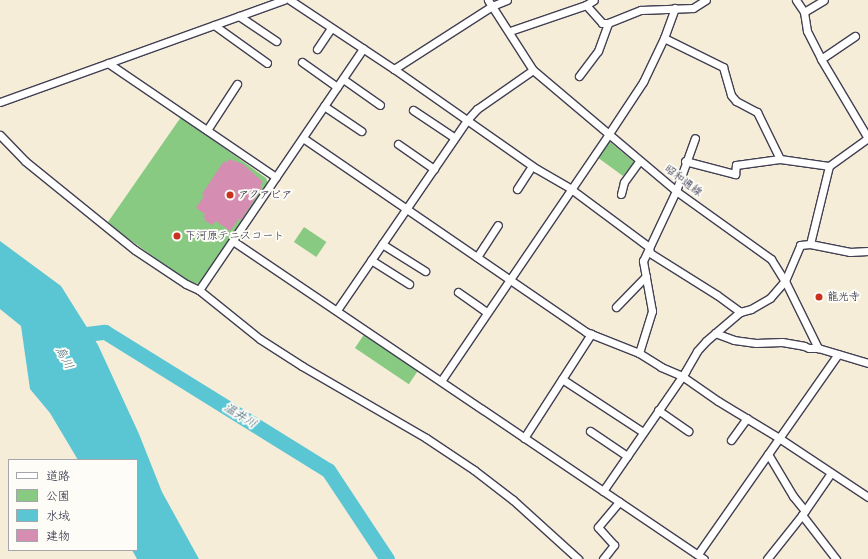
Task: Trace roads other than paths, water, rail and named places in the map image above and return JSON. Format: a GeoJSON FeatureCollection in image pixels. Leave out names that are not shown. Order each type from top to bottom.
{"type":"FeatureCollection","features":[{"type":"Feature","properties":{"kind":"street"},"geometry":{"type":"LineString","coordinates":[[0,102],[284,0]]}},
{"type":"Feature","properties":{"kind":"street"},"geometry":{"type":"LineString","coordinates":[[290,0],[394,69],[532,166],[571,189],[649,248],[650,253],[717,295],[740,312]]}},
{"type":"Feature","properties":{"kind":"street"},"geometry":{"type":"LineString","coordinates":[[394,69],[490,3],[507,0]]}},
{"type":"Feature","properties":{"kind":"street"},"geometry":{"type":"LineString","coordinates":[[510,32],[586,5],[594,0]]}},
{"type":"Feature","properties":{"kind":"street"},"geometry":{"type":"LineString","coordinates":[[586,5],[602,23],[608,23],[641,10],[692,8],[706,0]]}},
{"type":"Feature","properties":{"kind":"street"},"geometry":{"type":"LineString","coordinates":[[796,0],[804,12],[807,31],[821,60],[868,138],[829,166],[810,244]]}},
{"type":"Feature","properties":{"kind":"street"},"geometry":{"type":"LineString","coordinates":[[804,12],[824,0]]}},
{"type":"Feature","properties":{"kind":"street","name":"昭和通線"},"geometry":{"type":"LineString","coordinates":[[490,3],[533,70],[676,191],[771,259],[785,281],[818,348]]}},
{"type":"Feature","properties":{"kind":"street"},"geometry":{"type":"LineString","coordinates":[[441,380],[608,135],[642,82],[664,38],[676,8]]}},
{"type":"Feature","properties":{"kind":"street"},"geometry":{"type":"LineString","coordinates":[[239,16],[276,42]]}},
{"type":"Feature","properties":{"kind":"street"},"geometry":{"type":"LineString","coordinates":[[579,76],[598,51],[608,23]]}},
{"type":"Feature","properties":{"kind":"street"},"geometry":{"type":"LineString","coordinates":[[214,25],[267,62]]}},
{"type":"Feature","properties":{"kind":"street"},"geometry":{"type":"LineString","coordinates":[[317,49],[331,28]]}},
{"type":"Feature","properties":{"kind":"street"},"geometry":{"type":"LineString","coordinates":[[821,60],[855,36]]}},
{"type":"Feature","properties":{"kind":"street"},"geometry":{"type":"LineString","coordinates":[[664,38],[723,67],[731,95],[736,101],[757,112],[780,158]]}},
{"type":"Feature","properties":{"kind":"street"},"geometry":{"type":"LineString","coordinates":[[199,290],[363,49]]}},
{"type":"Feature","properties":{"kind":"street"},"geometry":{"type":"LineString","coordinates":[[302,62],[338,87]]}},
{"type":"Feature","properties":{"kind":"street"},"geometry":{"type":"LineString","coordinates":[[108,63],[276,177]]}},
{"type":"Feature","properties":{"kind":"street"},"geometry":{"type":"LineString","coordinates":[[337,310],[467,120],[477,109],[533,70]]}},
{"type":"Feature","properties":{"kind":"street"},"geometry":{"type":"LineString","coordinates":[[343,79],[380,105]]}},
{"type":"Feature","properties":{"kind":"street"},"geometry":{"type":"LineString","coordinates":[[207,130],[237,84]]}},
{"type":"Feature","properties":{"kind":"street"},"geometry":{"type":"LineString","coordinates":[[324,106],[361,131]]}},
{"type":"Feature","properties":{"kind":"street"},"geometry":{"type":"LineString","coordinates":[[413,110],[456,138]]}},
{"type":"Feature","properties":{"kind":"street"},"geometry":{"type":"LineString","coordinates":[[0,135],[25,161],[103,225],[142,254],[186,284],[199,290],[260,339],[302,366],[426,438],[474,470],[513,500],[578,559]]}},
{"type":"Feature","properties":{"kind":"street"},"geometry":{"type":"LineString","coordinates":[[303,138],[591,334],[639,353],[682,376],[868,497]]}},
{"type":"Feature","properties":{"kind":"street"},"geometry":{"type":"LineString","coordinates":[[639,353],[652,311],[643,261],[676,191],[695,138]]}},
{"type":"Feature","properties":{"kind":"street"},"geometry":{"type":"LineString","coordinates":[[398,144],[434,169]]}},
{"type":"Feature","properties":{"kind":"street"},"geometry":{"type":"LineString","coordinates":[[686,161],[735,174],[736,165],[780,158],[829,166]]}},
{"type":"Feature","properties":{"kind":"street"},"geometry":{"type":"LineString","coordinates":[[621,194],[624,182],[639,161]]}},
{"type":"Feature","properties":{"kind":"street"},"geometry":{"type":"LineString","coordinates":[[517,189],[532,166]]}},
{"type":"Feature","properties":{"kind":"street"},"geometry":{"type":"LineString","coordinates":[[477,257],[498,225]]}},
{"type":"Feature","properties":{"kind":"street"},"geometry":{"type":"LineString","coordinates":[[233,241],[701,556],[768,454],[838,354]]}},
{"type":"Feature","properties":{"kind":"street"},"geometry":{"type":"LineString","coordinates":[[382,244],[425,271]]}},
{"type":"Feature","properties":{"kind":"street"},"geometry":{"type":"LineString","coordinates":[[603,491],[682,376],[697,351],[715,333],[740,312],[751,309],[770,298],[785,281],[800,245],[810,244],[850,252],[868,251]]}},
{"type":"Feature","properties":{"kind":"street"},"geometry":{"type":"LineString","coordinates":[[371,260],[409,284]]}},
{"type":"Feature","properties":{"kind":"street"},"geometry":{"type":"LineString","coordinates":[[616,307],[646,276]]}},
{"type":"Feature","properties":{"kind":"street"},"geometry":{"type":"LineString","coordinates":[[458,292],[488,312]]}},
{"type":"Feature","properties":{"kind":"street"},"geometry":{"type":"LineString","coordinates":[[715,333],[734,340],[756,343],[782,342],[809,348],[818,348],[868,363]]}},
{"type":"Feature","properties":{"kind":"street"},"geometry":{"type":"LineString","coordinates":[[524,438],[591,334]]}},
{"type":"Feature","properties":{"kind":"street"},"geometry":{"type":"LineString","coordinates":[[562,379],[643,432]]}},
{"type":"Feature","properties":{"kind":"street"},"geometry":{"type":"LineString","coordinates":[[658,410],[688,431]]}},
{"type":"Feature","properties":{"kind":"street"},"geometry":{"type":"LineString","coordinates":[[731,440],[746,418]]}},
{"type":"Feature","properties":{"kind":"street"},"geometry":{"type":"LineString","coordinates":[[590,431],[627,456]]}},
{"type":"Feature","properties":{"kind":"street"},"geometry":{"type":"LineString","coordinates":[[768,454],[804,513],[836,559]]}},
{"type":"Feature","properties":{"kind":"street"},"geometry":{"type":"LineString","coordinates":[[767,559],[804,513],[831,473]]}},
{"type":"Feature","properties":{"kind":"street"},"geometry":{"type":"LineString","coordinates":[[603,559],[614,545],[598,527],[619,502]]}},
{"type":"Feature","properties":{"kind":"water","name":"烏川"},"geometry":{"type":"Polygon","coordinates":[[[0,241],[61,286],[98,345],[139,434],[162,492],[199,559],[137,559],[133,551],[138,551],[138,459],[77,459],[50,413],[30,389],[21,326],[0,309],[0,241]]]}},
{"type":"Feature","properties":{"kind":"waterway","name":"温井川"},"geometry":{"type":"LineString","coordinates":[[70,336],[105,332],[328,470],[387,559]]}},
{"type":"Feature","properties":{"kind":"place","name":"アクアピア"},"geometry":{"type":"Point","coordinates":[230,195]}},
{"type":"Feature","properties":{"kind":"place","name":"下河原テニスコート"},"geometry":{"type":"Point","coordinates":[177,236]}},
{"type":"Feature","properties":{"kind":"place","name":"龍光寺"},"geometry":{"type":"Point","coordinates":[819,297]}}]}
